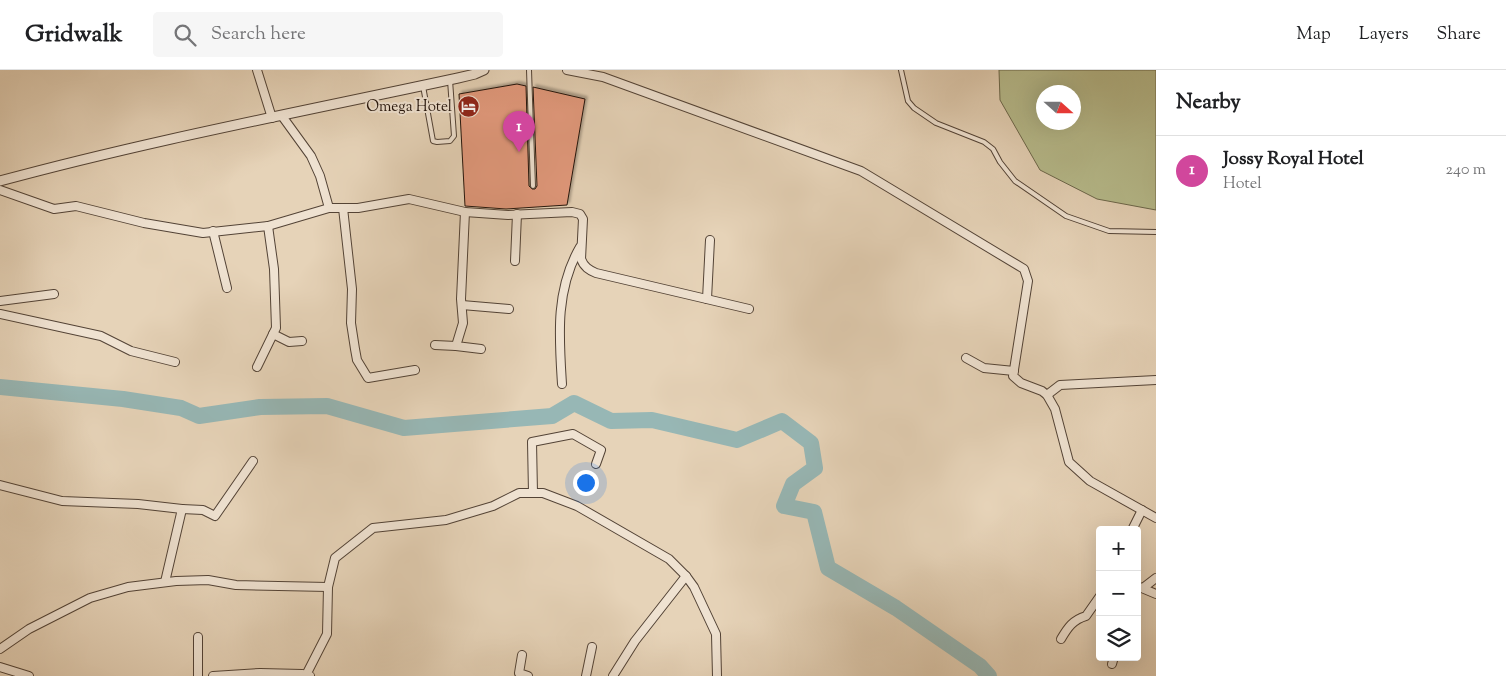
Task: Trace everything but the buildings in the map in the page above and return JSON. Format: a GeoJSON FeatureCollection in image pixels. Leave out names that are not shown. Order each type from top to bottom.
{"type":"FeatureCollection","features":[{"type":"Feature","properties":{"kind":"street"},"geometry":{"type":"LineString","coordinates":[[257,70],[272,118]]}},
{"type":"Feature","properties":{"kind":"street"},"geometry":{"type":"LineString","coordinates":[[0,181],[272,118],[450,80],[484,70]]}},
{"type":"Feature","properties":{"kind":"street"},"geometry":{"type":"LineString","coordinates":[[567,70],[603,77],[861,171],[1024,269],[1028,281],[1013,376],[1017,381],[1042,391],[1047,395],[1055,409],[1069,462],[1090,481],[1156,518]]}},
{"type":"Feature","properties":{"kind":"street"},"geometry":{"type":"LineString","coordinates":[[282,116],[311,156],[320,176],[329,208]]}},
{"type":"Feature","properties":{"kind":"street"},"geometry":{"type":"LineString","coordinates":[[0,190],[54,209],[76,206],[144,223],[203,233],[268,226],[329,208],[358,208],[409,199],[465,212],[508,215],[572,212],[580,214],[583,219],[581,259],[587,269],[596,274],[749,308]]}},
{"type":"Feature","properties":{"kind":"street"},"geometry":{"type":"LineString","coordinates":[[343,208],[352,289],[351,323],[357,360],[368,378],[415,370]]}},
{"type":"Feature","properties":{"kind":"street"},"geometry":{"type":"LineString","coordinates":[[456,346],[463,323],[465,212]]}},
{"type":"Feature","properties":{"kind":"street"},"geometry":{"type":"LineString","coordinates":[[514,261],[516,214]]}},
{"type":"Feature","properties":{"kind":"street"},"geometry":{"type":"LineString","coordinates":[[257,367],[276,328],[276,294],[268,226]]}},
{"type":"Feature","properties":{"kind":"street"},"geometry":{"type":"LineString","coordinates":[[213,231],[227,288]]}},
{"type":"Feature","properties":{"kind":"street"},"geometry":{"type":"LineString","coordinates":[[707,299],[710,240]]}},
{"type":"Feature","properties":{"kind":"street"},"geometry":{"type":"LineString","coordinates":[[562,384],[559,331],[562,295],[574,258],[581,246]]}},
{"type":"Feature","properties":{"kind":"street"},"geometry":{"type":"LineString","coordinates":[[0,301],[54,294]]}},
{"type":"Feature","properties":{"kind":"street"},"geometry":{"type":"LineString","coordinates":[[462,306],[509,309]]}},
{"type":"Feature","properties":{"kind":"street"},"geometry":{"type":"LineString","coordinates":[[0,314],[101,336],[131,351],[175,362]]}},
{"type":"Feature","properties":{"kind":"street"},"geometry":{"type":"LineString","coordinates":[[273,334],[290,342],[302,340]]}},
{"type":"Feature","properties":{"kind":"street"},"geometry":{"type":"LineString","coordinates":[[435,345],[481,349]]}},
{"type":"Feature","properties":{"kind":"street"},"geometry":{"type":"LineString","coordinates":[[966,358],[984,368],[1014,371]]}},
{"type":"Feature","properties":{"kind":"street"},"geometry":{"type":"LineString","coordinates":[[1047,395],[1060,385],[1156,380]]}},
{"type":"Feature","properties":{"kind":"street"},"geometry":{"type":"LineString","coordinates":[[533,493],[532,442],[573,434],[601,450],[596,464]]}},
{"type":"Feature","properties":{"kind":"street"},"geometry":{"type":"LineString","coordinates":[[0,485],[62,501],[138,504],[203,510],[215,516],[253,461]]}},
{"type":"Feature","properties":{"kind":"street"},"geometry":{"type":"LineString","coordinates":[[213,676],[260,673],[304,675],[328,634],[328,586],[335,558],[372,528],[446,520],[493,506],[519,493],[543,493],[577,506],[670,559],[694,587],[716,634],[717,676]]}},
{"type":"Feature","properties":{"kind":"street"},"geometry":{"type":"LineString","coordinates":[[165,582],[182,509]]}},
{"type":"Feature","properties":{"kind":"street"},"geometry":{"type":"LineString","coordinates":[[1134,526],[1142,510]]}},
{"type":"Feature","properties":{"kind":"street"},"geometry":{"type":"LineString","coordinates":[[613,676],[636,641],[686,576]]}},
{"type":"Feature","properties":{"kind":"street"},"geometry":{"type":"LineString","coordinates":[[1141,587],[1156,578]]}},
{"type":"Feature","properties":{"kind":"street"},"geometry":{"type":"LineString","coordinates":[[0,649],[29,629],[90,598],[128,587],[165,582],[208,580],[236,585],[328,586]]}},
{"type":"Feature","properties":{"kind":"street"},"geometry":{"type":"LineString","coordinates":[[1141,589],[1156,594]]}},
{"type":"Feature","properties":{"kind":"street"},"geometry":{"type":"LineString","coordinates":[[1062,639],[1068,627],[1076,619],[1086,616],[1096,602]]}},
{"type":"Feature","properties":{"kind":"street"},"geometry":{"type":"LineString","coordinates":[[198,637],[198,676]]}},
{"type":"Feature","properties":{"kind":"street"},"geometry":{"type":"LineString","coordinates":[[586,676],[592,647]]}},
{"type":"Feature","properties":{"kind":"street"},"geometry":{"type":"LineString","coordinates":[[522,655],[519,673],[528,676]]}},
{"type":"Feature","properties":{"kind":"street"},"geometry":{"type":"LineString","coordinates":[[0,666],[29,676]]}},
{"type":"Feature","properties":{"kind":"lane"},"geometry":{"type":"LineString","coordinates":[[529,70],[532,186]]}},
{"type":"Feature","properties":{"kind":"lane"},"geometry":{"type":"LineString","coordinates":[[901,70],[908,101],[914,108],[936,123],[984,142],[993,149],[1000,162],[1015,181],[1066,216],[1109,231],[1156,232]]}},
{"type":"Feature","properties":{"kind":"lane"},"geometry":{"type":"LineString","coordinates":[[423,86],[433,141],[450,141],[454,136],[450,80]]}},
{"type":"Feature","properties":{"kind":"green space"},"geometry":{"type":"Polygon","coordinates":[[[999,70],[1156,70],[1156,210],[1097,199],[1040,170],[1000,100],[999,70]]]}},
{"type":"Feature","properties":{"kind":"waterway"},"geometry":{"type":"LineString","coordinates":[[0,387],[123,399],[181,408],[199,416],[260,407],[327,406],[404,428],[552,416],[574,403],[611,421],[652,420],[737,440],[782,421],[811,443],[815,468],[793,484],[784,506],[814,512],[828,568],[896,608],[980,666],[989,676]]}},
{"type":"Feature","properties":{"kind":"place","name":"Omega Hotel"},"geometry":{"type":"Point","coordinates":[468,106]}},
{"type":"Feature","properties":{"kind":"place","name":"Jossy Royal Hotel"},"geometry":{"type":"Point","coordinates":[519,152]}}]}
